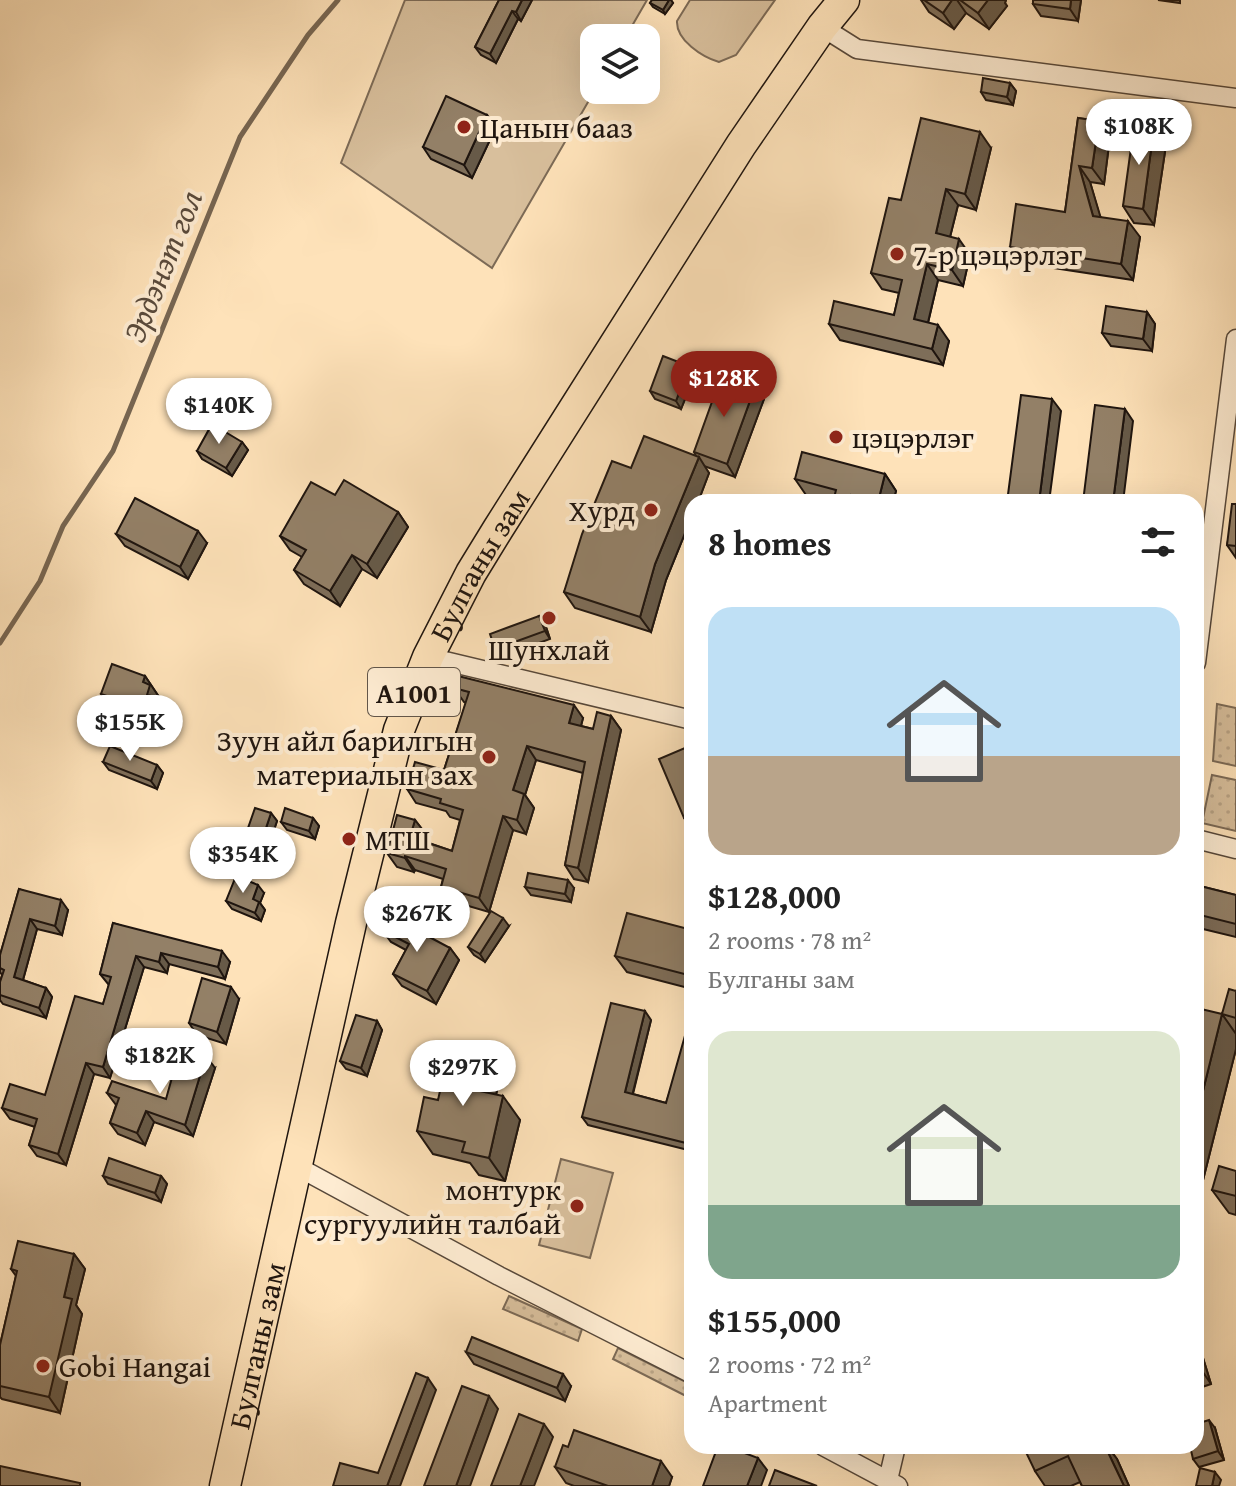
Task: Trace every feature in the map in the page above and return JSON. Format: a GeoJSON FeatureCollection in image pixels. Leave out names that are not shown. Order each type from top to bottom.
{"type":"FeatureCollection","features":[{"type":"Feature","properties":{"kind":"highway","name":"Булганы зам"},"geometry":{"type":"LineString","coordinates":[[225,1486],[388,770],[399,730],[428,657],[471,573],[741,145],[844,0]]}},
{"type":"Feature","properties":{"kind":"street"},"geometry":{"type":"LineString","coordinates":[[822,27],[857,49],[1236,98]]}},
{"type":"Feature","properties":{"kind":"street"},"geometry":{"type":"LineString","coordinates":[[1204,598],[1236,339]]}},
{"type":"Feature","properties":{"kind":"street"},"geometry":{"type":"LineString","coordinates":[[428,657],[684,718]]}},
{"type":"Feature","properties":{"kind":"street"},"geometry":{"type":"LineString","coordinates":[[1204,841],[1236,849]]}},
{"type":"Feature","properties":{"kind":"street"},"geometry":{"type":"LineString","coordinates":[[298,1167],[499,1276],[684,1370]]}},
{"type":"Feature","properties":{"kind":"street"},"geometry":{"type":"LineString","coordinates":[[838,1454],[893,1483],[895,1454]]}},
{"type":"Feature","properties":{"kind":"shaded area","name":"Цанын бааз"},"geometry":{"type":"Polygon","coordinates":[[[405,0],[647,0],[633,24],[580,24],[580,104],[587,104],[492,268],[341,163],[405,0]]]}},
{"type":"Feature","properties":{"kind":"shaded area"},"geometry":{"type":"Polygon","coordinates":[[[690,0],[775,0],[736,55],[719,62],[698,52],[681,35],[677,21],[690,0]]]}},
{"type":"Feature","properties":{"kind":"shaded area"},"geometry":{"type":"Polygon","coordinates":[[[1217,704],[1236,708],[1236,766],[1213,761],[1217,704]]]}},
{"type":"Feature","properties":{"kind":"shaded area"},"geometry":{"type":"Polygon","coordinates":[[[1212,775],[1236,780],[1236,831],[1204,823],[1212,775]]]}},
{"type":"Feature","properties":{"kind":"shaded area","name":"монтурк сургуулийн талбай"},"geometry":{"type":"Polygon","coordinates":[[[561,1159],[613,1173],[590,1258],[539,1245],[561,1159]]]}},
{"type":"Feature","properties":{"kind":"shaded area"},"geometry":{"type":"Polygon","coordinates":[[[509,1296],[582,1329],[578,1341],[503,1309],[509,1296]]]}},
{"type":"Feature","properties":{"kind":"shaded area"},"geometry":{"type":"Polygon","coordinates":[[[618,1348],[684,1381],[684,1395],[613,1359],[618,1348]]]}},
{"type":"Feature","properties":{"kind":"building"},"geometry":{"type":"Polygon","coordinates":[[[499,0],[522,0],[516,12],[512,11],[490,54],[475,47],[499,0]]]}},
{"type":"Feature","properties":{"kind":"building"},"geometry":{"type":"Polygon","coordinates":[[[652,0],[669,0],[663,10],[650,3],[652,0]]]}},
{"type":"Feature","properties":{"kind":"building"},"geometry":{"type":"Polygon","coordinates":[[[924,0],[952,0],[943,13],[924,0]]]}},
{"type":"Feature","properties":{"kind":"building"},"geometry":{"type":"Polygon","coordinates":[[[960,0],[988,0],[978,13],[960,0]]]}},
{"type":"Feature","properties":{"kind":"building"},"geometry":{"type":"Polygon","coordinates":[[[1033,0],[1071,0],[1070,9],[1033,4],[1033,0]]]}},
{"type":"Feature","properties":{"kind":"building"},"geometry":{"type":"Polygon","coordinates":[[[983,78],[1010,83],[1007,97],[981,92],[983,78]]]}},
{"type":"Feature","properties":{"kind":"building"},"geometry":{"type":"Polygon","coordinates":[[[446,96],[487,115],[464,165],[423,147],[446,96]]]}},
{"type":"Feature","properties":{"kind":"building"},"geometry":{"type":"Polygon","coordinates":[[[921,118],[980,132],[965,194],[946,189],[936,233],[959,239],[952,270],[927,264],[914,319],[938,325],[932,349],[829,324],[834,301],[894,315],[902,280],[871,273],[889,198],[901,200],[921,118]]]}},
{"type":"Feature","properties":{"kind":"building"},"geometry":{"type":"Polygon","coordinates":[[[1078,118],[1099,121],[1092,168],[1079,166],[1093,216],[1128,221],[1121,264],[1010,247],[1016,204],[1065,212],[1078,118]]]}},
{"type":"Feature","properties":{"kind":"building"},"geometry":{"type":"Polygon","coordinates":[[[1134,126],[1154,128],[1143,209],[1123,206],[1134,126]]]}},
{"type":"Feature","properties":{"kind":"building"},"geometry":{"type":"Polygon","coordinates":[[[1106,306],[1147,312],[1143,339],[1102,333],[1106,306]]]}},
{"type":"Feature","properties":{"kind":"building"},"geometry":{"type":"Polygon","coordinates":[[[663,356],[689,366],[676,401],[650,391],[663,356]]]}},
{"type":"Feature","properties":{"kind":"building"},"geometry":{"type":"Polygon","coordinates":[[[722,374],[755,387],[727,464],[694,452],[722,374]]]}},
{"type":"Feature","properties":{"kind":"building"},"geometry":{"type":"Polygon","coordinates":[[[1021,395],[1052,399],[1040,494],[1008,494],[1021,395]]]}},
{"type":"Feature","properties":{"kind":"building"},"geometry":{"type":"Polygon","coordinates":[[[1095,405],[1125,409],[1114,494],[1084,494],[1095,405]]]}},
{"type":"Feature","properties":{"kind":"building"},"geometry":{"type":"Polygon","coordinates":[[[212,424],[242,442],[226,468],[197,451],[212,424]]]}},
{"type":"Feature","properties":{"kind":"building"},"geometry":{"type":"Polygon","coordinates":[[[644,436],[699,457],[655,564],[640,617],[564,592],[582,534],[612,461],[631,468],[644,436]]]}},
{"type":"Feature","properties":{"kind":"building"},"geometry":{"type":"Polygon","coordinates":[[[802,452],[885,474],[880,494],[835,494],[836,490],[795,479],[802,452]]]}},
{"type":"Feature","properties":{"kind":"building"},"geometry":{"type":"Polygon","coordinates":[[[344,480],[398,512],[367,564],[352,555],[330,591],[294,570],[306,550],[280,536],[311,482],[335,495],[344,480]]]}},
{"type":"Feature","properties":{"kind":"building"},"geometry":{"type":"Polygon","coordinates":[[[135,498],[198,531],[180,567],[116,534],[135,498]]]}},
{"type":"Feature","properties":{"kind":"building"},"geometry":{"type":"Polygon","coordinates":[[[1232,504],[1236,504],[1236,546],[1227,545],[1232,504]]]}},
{"type":"Feature","properties":{"kind":"building"},"geometry":{"type":"Polygon","coordinates":[[[539,616],[545,631],[495,649],[490,634],[539,616]]]}},
{"type":"Feature","properties":{"kind":"building"},"geometry":{"type":"Polygon","coordinates":[[[112,664],[145,676],[143,682],[150,685],[147,695],[151,696],[147,710],[101,694],[112,664]]]}},
{"type":"Feature","properties":{"kind":"building"},"geometry":{"type":"Polygon","coordinates":[[[458,676],[574,705],[569,723],[593,729],[597,712],[611,716],[578,868],[565,865],[585,762],[527,746],[513,790],[524,794],[517,820],[503,816],[479,898],[441,887],[446,869],[387,853],[397,815],[415,820],[410,837],[452,851],[463,810],[440,803],[441,799],[407,789],[415,762],[444,770],[469,692],[454,688],[458,676]]]}},
{"type":"Feature","properties":{"kind":"building"},"geometry":{"type":"Polygon","coordinates":[[[110,746],[157,765],[151,781],[103,762],[110,746]]]}},
{"type":"Feature","properties":{"kind":"building"},"geometry":{"type":"Polygon","coordinates":[[[684,748],[684,818],[659,759],[684,748]]]}},
{"type":"Feature","properties":{"kind":"building"},"geometry":{"type":"Polygon","coordinates":[[[255,808],[271,813],[263,837],[247,831],[255,808]]]}},
{"type":"Feature","properties":{"kind":"building"},"geometry":{"type":"Polygon","coordinates":[[[285,808],[313,818],[309,831],[281,822],[285,808]]]}},
{"type":"Feature","properties":{"kind":"building"},"geometry":{"type":"Polygon","coordinates":[[[528,873],[568,880],[565,894],[525,887],[528,873]]]}},
{"type":"Feature","properties":{"kind":"building"},"geometry":{"type":"Polygon","coordinates":[[[236,876],[258,885],[253,899],[259,902],[255,913],[226,901],[236,876]]]}},
{"type":"Feature","properties":{"kind":"building"},"geometry":{"type":"Polygon","coordinates":[[[1204,887],[1236,895],[1236,924],[1204,916],[1204,887]]]}},
{"type":"Feature","properties":{"kind":"building"},"geometry":{"type":"Polygon","coordinates":[[[19,889],[61,900],[55,926],[30,919],[14,977],[46,988],[39,1008],[0,995],[4,970],[0,968],[0,955],[19,889]]]}},
{"type":"Feature","properties":{"kind":"building"},"geometry":{"type":"Polygon","coordinates":[[[491,911],[503,918],[480,954],[468,947],[491,911]]]}},
{"type":"Feature","properties":{"kind":"building"},"geometry":{"type":"Polygon","coordinates":[[[627,913],[684,928],[684,974],[615,956],[627,913]]]}},
{"type":"Feature","properties":{"kind":"building"},"geometry":{"type":"Polygon","coordinates":[[[390,916],[450,948],[427,991],[393,974],[409,944],[382,930],[390,916]]]}},
{"type":"Feature","properties":{"kind":"building"},"geometry":{"type":"Polygon","coordinates":[[[113,923],[222,951],[218,967],[161,953],[159,962],[136,956],[103,1067],[86,1063],[58,1154],[29,1145],[37,1119],[2,1108],[10,1084],[45,1095],[75,996],[103,1004],[111,977],[100,974],[113,923]]]}},
{"type":"Feature","properties":{"kind":"building"},"geometry":{"type":"Polygon","coordinates":[[[202,978],[231,987],[217,1032],[189,1023],[202,978]]]}},
{"type":"Feature","properties":{"kind":"building"},"geometry":{"type":"Polygon","coordinates":[[[1229,989],[1236,991],[1236,1018],[1222,1014],[1229,989]]]}},
{"type":"Feature","properties":{"kind":"building"},"geometry":{"type":"Polygon","coordinates":[[[611,1003],[645,1011],[625,1092],[666,1103],[684,1039],[684,1142],[582,1117],[611,1003]]]}},
{"type":"Feature","properties":{"kind":"building"},"geometry":{"type":"Polygon","coordinates":[[[1204,1010],[1222,1014],[1204,1087],[1204,1010]]]}},
{"type":"Feature","properties":{"kind":"building"},"geometry":{"type":"Polygon","coordinates":[[[356,1015],[377,1021],[361,1068],[340,1061],[356,1015]]]}},
{"type":"Feature","properties":{"kind":"building"},"geometry":{"type":"Polygon","coordinates":[[[180,1049],[206,1056],[185,1125],[146,1111],[137,1133],[110,1123],[119,1098],[107,1093],[112,1081],[166,1099],[180,1049]]]}},
{"type":"Feature","properties":{"kind":"building"},"geometry":{"type":"Polygon","coordinates":[[[449,1051],[483,1059],[475,1090],[503,1096],[489,1158],[462,1152],[465,1142],[417,1131],[424,1097],[438,1100],[449,1051]]]}},
{"type":"Feature","properties":{"kind":"building"},"geometry":{"type":"Polygon","coordinates":[[[109,1158],[161,1176],[155,1193],[103,1176],[109,1158]]]}},
{"type":"Feature","properties":{"kind":"building"},"geometry":{"type":"Polygon","coordinates":[[[1219,1166],[1236,1171],[1236,1196],[1212,1190],[1219,1166]]]}},
{"type":"Feature","properties":{"kind":"building"},"geometry":{"type":"Polygon","coordinates":[[[18,1241],[74,1254],[64,1297],[72,1299],[49,1397],[0,1386],[0,1345],[17,1271],[11,1269],[18,1241]]]}},
{"type":"Feature","properties":{"kind":"building"},"geometry":{"type":"Polygon","coordinates":[[[472,1337],[563,1374],[557,1388],[466,1352],[472,1337]]]}},
{"type":"Feature","properties":{"kind":"building"},"geometry":{"type":"Polygon","coordinates":[[[416,1373],[428,1378],[387,1486],[333,1486],[340,1463],[378,1473],[416,1373]]]}},
{"type":"Feature","properties":{"kind":"building"},"geometry":{"type":"Polygon","coordinates":[[[462,1386],[489,1396],[456,1486],[424,1486],[462,1386]]]}},
{"type":"Feature","properties":{"kind":"building"},"geometry":{"type":"Polygon","coordinates":[[[519,1414],[544,1424],[520,1486],[491,1486],[519,1414]]]}},
{"type":"Feature","properties":{"kind":"building"},"geometry":{"type":"Polygon","coordinates":[[[1209,1420],[1218,1451],[1193,1459],[1192,1454],[1204,1454],[1204,1422],[1209,1420]]]}},
{"type":"Feature","properties":{"kind":"building"},"geometry":{"type":"Polygon","coordinates":[[[574,1430],[661,1461],[652,1486],[608,1486],[555,1467],[563,1445],[568,1447],[574,1430]]]}},
{"type":"Feature","properties":{"kind":"building"},"geometry":{"type":"Polygon","coordinates":[[[715,1454],[747,1454],[758,1458],[747,1486],[703,1486],[715,1454]]]}},
{"type":"Feature","properties":{"kind":"building"},"geometry":{"type":"Polygon","coordinates":[[[1027,1454],[1109,1454],[1124,1486],[1082,1486],[1068,1456],[1035,1471],[1027,1454]]]}},
{"type":"Feature","properties":{"kind":"building"},"geometry":{"type":"Polygon","coordinates":[[[0,1466],[80,1483],[80,1486],[0,1486],[0,1466]]]}},
{"type":"Feature","properties":{"kind":"building"},"geometry":{"type":"Polygon","coordinates":[[[1200,1468],[1215,1472],[1212,1486],[1196,1486],[1200,1468]]]}},
{"type":"Feature","properties":{"kind":"building"},"geometry":{"type":"Polygon","coordinates":[[[775,1470],[817,1486],[769,1486],[775,1470]]]}},
{"type":"Feature","properties":{"kind":"waterway","name":"Эрдэнэт гол"},"geometry":{"type":"LineString","coordinates":[[0,643],[40,581],[63,526],[113,451],[240,137],[308,35],[338,0]]}},
{"type":"Feature","properties":{"kind":"place","name":"Цанын бааз"},"geometry":{"type":"Point","coordinates":[464,127]}},
{"type":"Feature","properties":{"kind":"place","name":"7-р цэцэрлэг"},"geometry":{"type":"Point","coordinates":[897,254]}},
{"type":"Feature","properties":{"kind":"place","name":"цэцэрлэг"},"geometry":{"type":"Point","coordinates":[836,437]}},
{"type":"Feature","properties":{"kind":"place","name":"Хурд"},"geometry":{"type":"Point","coordinates":[651,510]}},
{"type":"Feature","properties":{"kind":"place","name":"Шунхлай"},"geometry":{"type":"Point","coordinates":[549,618]}},
{"type":"Feature","properties":{"kind":"place","name":"Зуун айл барилгын материалын зах"},"geometry":{"type":"Point","coordinates":[489,757]}},
{"type":"Feature","properties":{"kind":"place","name":"МТШ"},"geometry":{"type":"Point","coordinates":[349,839]}},
{"type":"Feature","properties":{"kind":"place","name":"монтурк сургуулийн талбай"},"geometry":{"type":"Point","coordinates":[577,1206]}},
{"type":"Feature","properties":{"kind":"place","name":"Gobi Hangai"},"geometry":{"type":"Point","coordinates":[43,1366]}}]}
